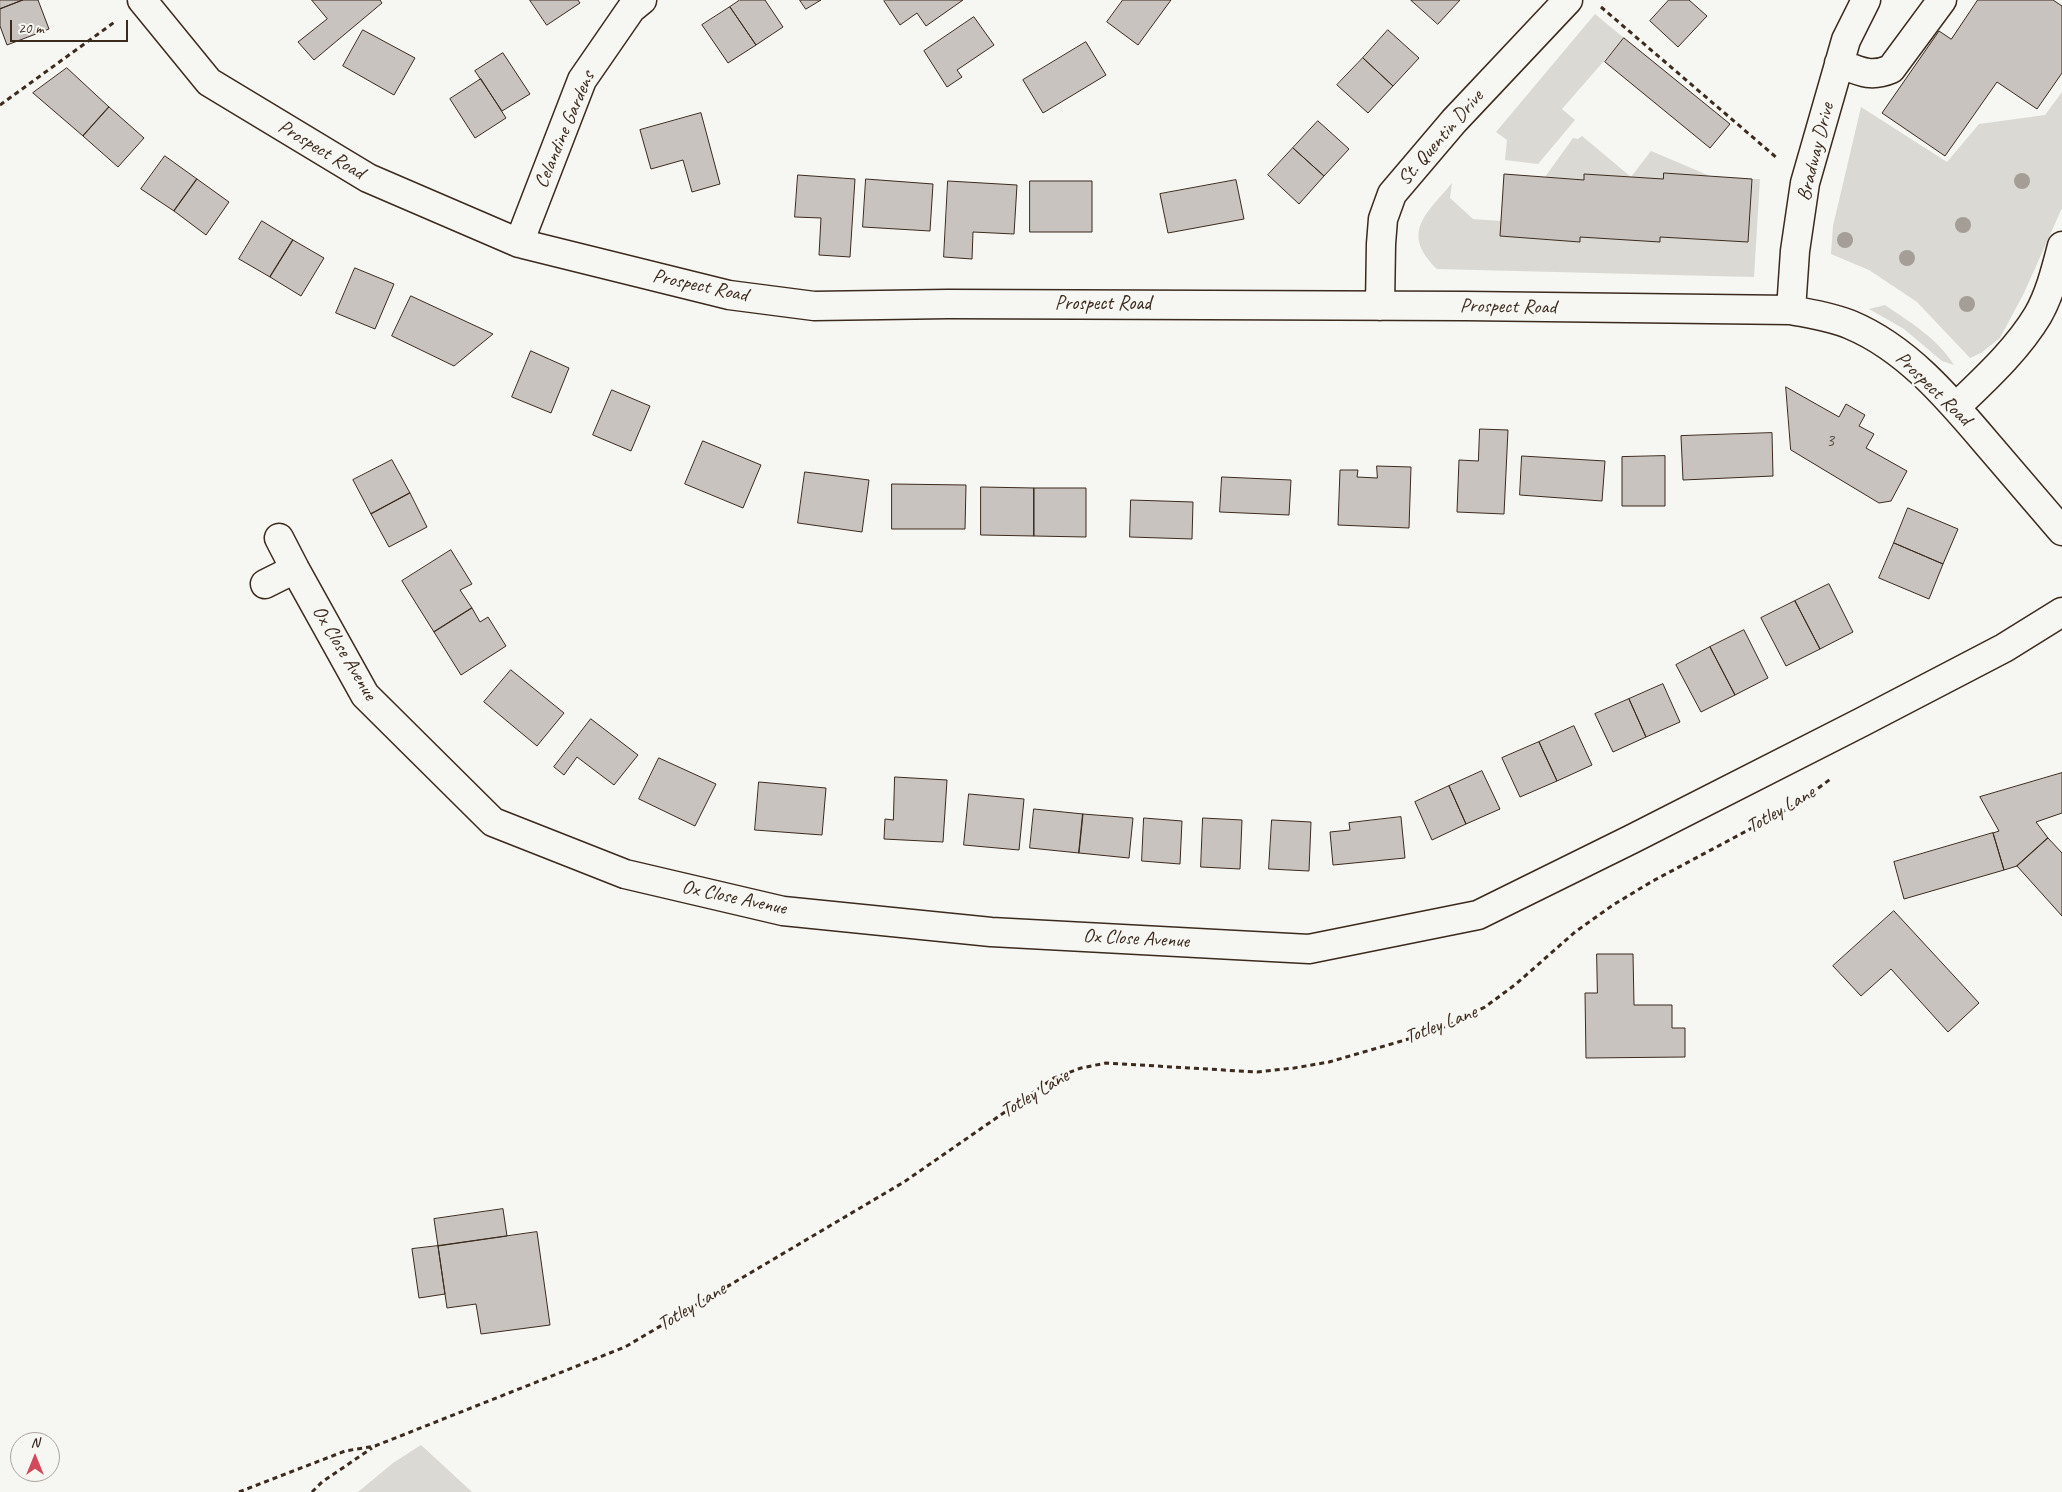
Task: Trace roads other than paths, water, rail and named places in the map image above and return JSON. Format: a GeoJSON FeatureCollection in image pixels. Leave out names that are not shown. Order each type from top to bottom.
{"type":"FeatureCollection","features":[{"type":"Feature","properties":{"kind":"street","name":"Celandine Gardens"},"geometry":{"type":"LineString","coordinates":[[519,243],[582,80],[631,9],[642,0]]}},
{"type":"Feature","properties":{"kind":"street","name":"St. Quentin Drive"},"geometry":{"type":"LineString","coordinates":[[1380,306],[1383,219],[1392,194],[1454,120],[1568,0]]}},
{"type":"Feature","properties":{"kind":"street","name":"Bradway Drive"},"geometry":{"type":"LineString","coordinates":[[1791,310],[1795,251],[1806,183],[1846,40],[1866,0]]}},
{"type":"Feature","properties":{"kind":"street"},"geometry":{"type":"LineString","coordinates":[[1839,63],[1865,74],[1880,74],[1891,69],[1942,0]]}},
{"type":"Feature","properties":{"kind":"street","name":"Prospect Road"},"geometry":{"type":"LineString","coordinates":[[142,1],[209,82],[368,178],[519,243],[729,295],[814,306],[948,304],[1380,306],[1791,310],[1817,315],[1850,325],[1878,339],[1910,361],[1956,407],[2062,531]]}},
{"type":"Feature","properties":{"kind":"street"},"geometry":{"type":"LineString","coordinates":[[1956,407],[2013,350],[2038,315],[2052,282],[2062,246]]}},
{"type":"Feature","properties":{"kind":"street","name":"Ox Close Avenue"},"geometry":{"type":"LineString","coordinates":[[279,538],[294,569],[365,696],[494,822],[625,874],[783,911],[991,932],[1309,948]]}},
{"type":"Feature","properties":{"kind":"street"},"geometry":{"type":"LineString","coordinates":[[265,584],[294,569]]}},
{"type":"Feature","properties":{"kind":"street","name":"Totley Lane"},"geometry":{"type":"LineString","coordinates":[[1309,948],[1478,914],[1632,839],[1888,708],[2004,648],[2062,612]]}}]}
